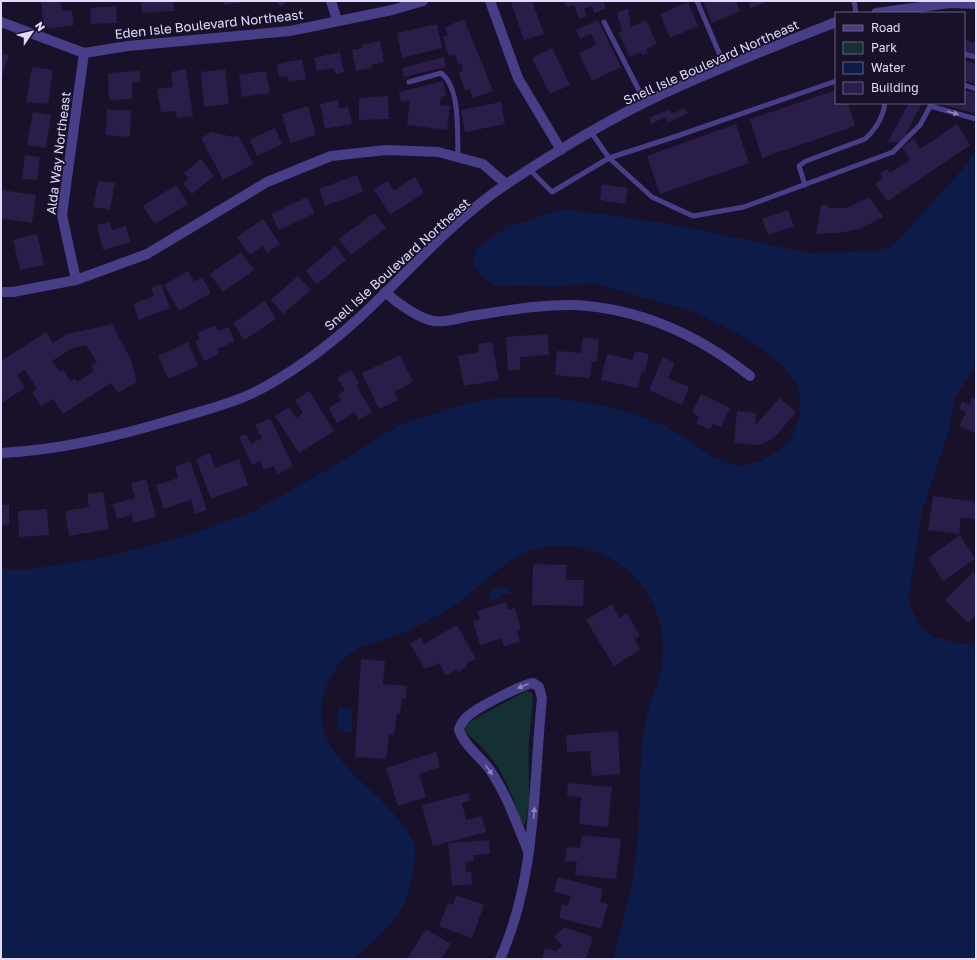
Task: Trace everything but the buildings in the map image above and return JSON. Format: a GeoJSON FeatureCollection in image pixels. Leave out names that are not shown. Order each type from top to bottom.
{"type":"FeatureCollection","features":[{"type":"Feature","properties":{"kind":"street"},"geometry":{"type":"LineString","coordinates":[[331,1],[337,20]]}},
{"type":"Feature","properties":{"kind":"street","name":"Eden Isle Boulevard Northeast"},"geometry":{"type":"LineString","coordinates":[[1,22],[84,53],[128,46],[290,31],[337,20],[392,10],[423,1]]}},
{"type":"Feature","properties":{"kind":"street"},"geometry":{"type":"LineString","coordinates":[[490,1],[518,78],[561,150]]}},
{"type":"Feature","properties":{"kind":"street"},"geometry":{"type":"LineString","coordinates":[[890,12],[930,9],[950,3],[976,4]]}},
{"type":"Feature","properties":{"kind":"street","name":"Snell Isle Boulevard Northeast"},"geometry":{"type":"LineString","coordinates":[[1,453],[52,449],[90,442],[141,429],[235,401],[272,382],[317,352],[359,318],[444,235],[506,184],[529,169],[645,102],[724,67],[835,22]]}},
{"type":"Feature","properties":{"kind":"street","name":"Alda Way Northeast"},"geometry":{"type":"LineString","coordinates":[[76,280],[62,215],[84,53]]}},
{"type":"Feature","properties":{"kind":"street"},"geometry":{"type":"LineString","coordinates":[[1,292],[12,292],[76,280],[147,254],[267,182],[331,156],[386,150],[438,152],[483,164],[506,184]]}},
{"type":"Feature","properties":{"kind":"street"},"geometry":{"type":"LineString","coordinates":[[385,292],[404,308],[434,321],[535,307],[575,305],[611,309],[653,320],[693,338],[727,357],[750,376]]}},
{"type":"Feature","properties":{"kind":"street"},"geometry":{"type":"LineString","coordinates":[[500,959],[515,923],[533,825],[542,698],[539,687],[533,683],[522,686],[472,713],[464,720],[459,729],[465,741],[490,770],[503,792],[528,851]]}},
{"type":"Feature","properties":{"kind":"lane"},"geometry":{"type":"LineString","coordinates":[[697,1],[724,67]]}},
{"type":"Feature","properties":{"kind":"lane"},"geometry":{"type":"LineString","coordinates":[[854,1],[856,12]]}},
{"type":"Feature","properties":{"kind":"lane"},"geometry":{"type":"LineString","coordinates":[[604,22],[645,102]]}},
{"type":"Feature","properties":{"kind":"lane"},"geometry":{"type":"LineString","coordinates":[[965,54],[976,57]]}},
{"type":"Feature","properties":{"kind":"lane"},"geometry":{"type":"LineString","coordinates":[[409,82],[441,73],[447,78],[455,100],[458,158]]}},
{"type":"Feature","properties":{"kind":"lane"},"geometry":{"type":"LineString","coordinates":[[529,169],[552,192],[608,158],[835,82]]}},
{"type":"Feature","properties":{"kind":"lane"},"geometry":{"type":"LineString","coordinates":[[965,85],[976,89]]}},
{"type":"Feature","properties":{"kind":"lane"},"geometry":{"type":"LineString","coordinates":[[805,184],[799,166],[806,161],[865,139],[873,132],[884,110],[885,104]]}},
{"type":"Feature","properties":{"kind":"lane"},"geometry":{"type":"LineString","coordinates":[[591,132],[608,158],[652,197],[693,216],[744,207],[893,152],[920,125],[931,105],[976,119]]}},
{"type":"Feature","properties":{"kind":"green space"},"geometry":{"type":"Polygon","coordinates":[[[526,691],[532,693],[533,704],[529,733],[529,804],[525,825],[520,823],[512,795],[503,776],[484,749],[466,732],[466,726],[471,721],[526,691]]]}},
{"type":"Feature","properties":{"kind":"water"},"geometry":{"type":"Polygon","coordinates":[[[976,149],[976,364],[955,398],[948,434],[922,512],[908,600],[918,623],[931,636],[959,644],[976,644],[976,959],[613,959],[633,875],[637,847],[640,767],[644,728],[662,662],[662,635],[655,609],[643,587],[625,568],[602,554],[576,547],[547,547],[533,550],[509,562],[467,596],[435,617],[398,635],[360,648],[344,659],[331,677],[322,701],[322,723],[329,742],[340,759],[389,808],[403,825],[412,839],[415,852],[412,878],[406,900],[399,913],[382,934],[354,959],[1,959],[1,569],[31,569],[107,557],[191,534],[250,513],[330,468],[401,424],[462,405],[489,399],[549,397],[605,406],[635,414],[665,426],[686,438],[712,457],[739,466],[762,461],[783,448],[792,437],[800,416],[800,395],[797,386],[785,368],[750,340],[692,311],[592,283],[554,287],[520,285],[495,286],[483,278],[473,264],[477,247],[507,227],[563,209],[659,222],[810,253],[878,251],[893,246],[967,164],[976,149]]]}},
{"type":"Feature","properties":{"kind":"water"},"geometry":{"type":"Polygon","coordinates":[[[508,586],[510,594],[504,594],[492,602],[489,592],[494,589],[508,586]]]}},
{"type":"Feature","properties":{"kind":"water"},"geometry":{"type":"Polygon","coordinates":[[[338,708],[352,709],[352,732],[337,732],[338,708]]]}}]}
